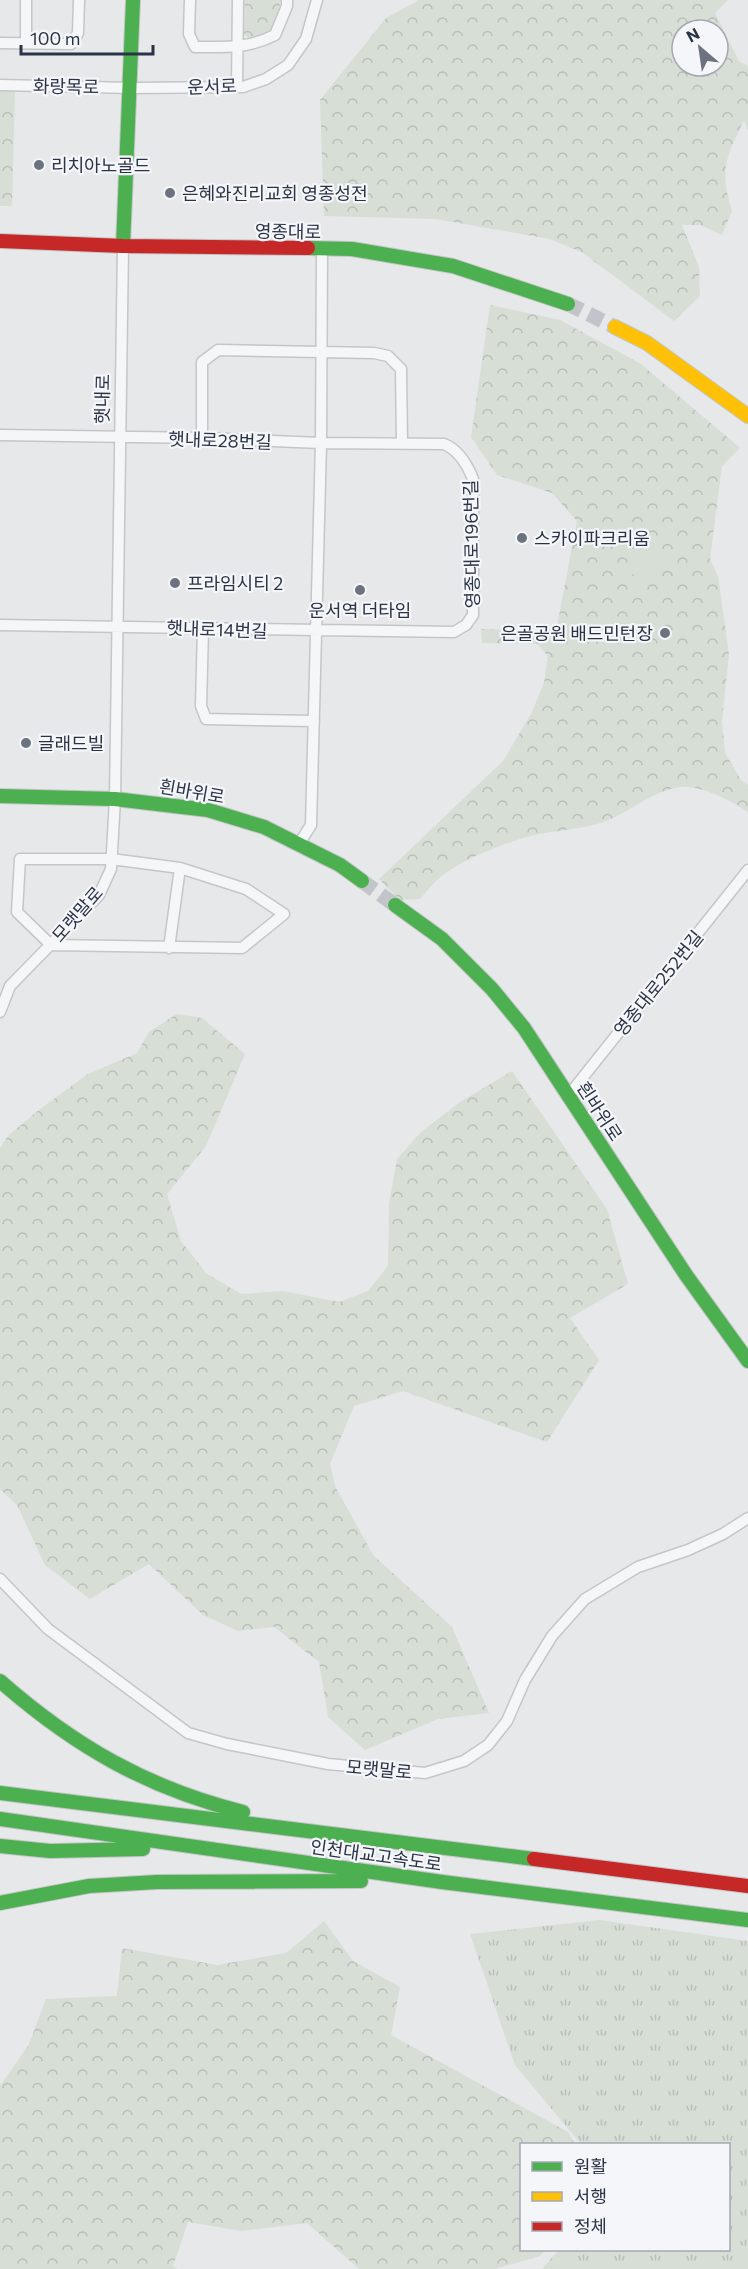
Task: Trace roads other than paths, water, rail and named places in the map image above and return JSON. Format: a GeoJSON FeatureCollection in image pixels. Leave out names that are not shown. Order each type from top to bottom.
{"type":"FeatureCollection","features":[{"type":"Feature","properties":{"kind":"main road","name":"햇내로"},"geometry":{"type":"LineString","coordinates":[[123,246],[133,0]]}},
{"type":"Feature","properties":{"kind":"main road","name":"영종대로"},"geometry":{"type":"LineString","coordinates":[[0,241],[123,246],[352,249],[453,266],[568,304]]}},
{"type":"Feature","properties":{"kind":"main road"},"geometry":{"type":"LineString","coordinates":[[615,327],[647,343],[748,416]]}},
{"type":"Feature","properties":{"kind":"main road","name":"흰바위로"},"geometry":{"type":"LineString","coordinates":[[0,796],[115,799],[208,810],[264,827],[340,865],[362,881]]}},
{"type":"Feature","properties":{"kind":"main road","name":"흰바위로"},"geometry":{"type":"LineString","coordinates":[[394,905],[442,939],[492,989],[524,1028],[686,1275],[748,1361]]}},
{"type":"Feature","properties":{"kind":"main road"},"geometry":{"type":"LineString","coordinates":[[0,1672],[78,1741]]}},
{"type":"Feature","properties":{"kind":"main road"},"geometry":{"type":"LineString","coordinates":[[0,1681],[27,1705],[78,1741],[117,1766],[170,1791],[238,1811],[342,1834]]}},
{"type":"Feature","properties":{"kind":"main road","name":"인천대교고속도로"},"geometry":{"type":"LineString","coordinates":[[0,1793],[748,1886]]}},
{"type":"Feature","properties":{"kind":"main road","name":"인천대교고속도로"},"geometry":{"type":"LineString","coordinates":[[0,1819],[442,1882],[748,1920]]}},
{"type":"Feature","properties":{"kind":"main road"},"geometry":{"type":"LineString","coordinates":[[0,1846],[50,1851],[200,1848]]}},
{"type":"Feature","properties":{"kind":"main road"},"geometry":{"type":"LineString","coordinates":[[0,1903],[89,1886],[157,1882],[280,1880],[442,1882]]}},
{"type":"Feature","properties":{"kind":"street"},"geometry":{"type":"LineString","coordinates":[[26,0],[26,43]]}},
{"type":"Feature","properties":{"kind":"street"},"geometry":{"type":"LineString","coordinates":[[0,42],[71,44],[78,33],[79,0]]}},
{"type":"Feature","properties":{"kind":"street"},"geometry":{"type":"LineString","coordinates":[[190,0],[189,34],[195,47],[238,48],[257,44],[275,35],[287,6],[287,0]]}},
{"type":"Feature","properties":{"kind":"street"},"geometry":{"type":"LineString","coordinates":[[237,87],[238,0]]}},
{"type":"Feature","properties":{"kind":"street","name":"운서로"},"geometry":{"type":"LineString","coordinates":[[131,88],[237,87],[266,79],[288,65],[306,39],[317,0]]}},
{"type":"Feature","properties":{"kind":"street","name":"화랑목로"},"geometry":{"type":"LineString","coordinates":[[0,85],[131,88]]}},
{"type":"Feature","properties":{"kind":"street","name":"햇내로"},"geometry":{"type":"LineString","coordinates":[[115,799],[123,246]]}},
{"type":"Feature","properties":{"kind":"street"},"geometry":{"type":"LineString","coordinates":[[299,844],[311,825],[321,443],[322,250]]}},
{"type":"Feature","properties":{"kind":"street"},"geometry":{"type":"LineString","coordinates":[[202,438],[202,362],[218,350],[374,353],[388,356],[401,369],[402,442]]}},
{"type":"Feature","properties":{"kind":"street","name":"햇내로28번길"},"geometry":{"type":"LineString","coordinates":[[0,435],[202,438],[321,443]]}},
{"type":"Feature","properties":{"kind":"street","name":"영종대로196번길"},"geometry":{"type":"LineString","coordinates":[[316,631],[454,632],[466,625],[473,615],[473,479],[468,467],[454,448],[444,444],[402,442],[321,443]]}},
{"type":"Feature","properties":{"kind":"street","name":"햇내로14번길"},"geometry":{"type":"LineString","coordinates":[[0,625],[316,631]]}},
{"type":"Feature","properties":{"kind":"street"},"geometry":{"type":"LineString","coordinates":[[203,629],[201,706],[206,718],[314,721]]}},
{"type":"Feature","properties":{"kind":"street","name":"모랫말로"},"geometry":{"type":"LineString","coordinates":[[0,1012],[5,986],[51,945],[99,895],[111,869],[115,799]]}},
{"type":"Feature","properties":{"kind":"street"},"geometry":{"type":"LineString","coordinates":[[20,859],[111,859],[180,868],[246,889],[284,914],[242,948],[169,948],[51,945],[17,912],[20,859]]}},
{"type":"Feature","properties":{"kind":"street"},"geometry":{"type":"LineString","coordinates":[[169,948],[180,868]]}},
{"type":"Feature","properties":{"kind":"street","name":"영종대로252번길"},"geometry":{"type":"LineString","coordinates":[[568,1096],[748,870]]}},
{"type":"Feature","properties":{"kind":"street","name":"모랫말로"},"geometry":{"type":"LineString","coordinates":[[0,1579],[48,1629],[188,1733],[227,1744],[328,1764],[425,1773],[464,1761],[488,1745],[507,1721],[525,1680],[552,1636],[585,1599],[638,1567],[688,1550],[723,1534],[748,1518]]}},
{"type":"Feature","properties":{"kind":"tunnel"},"geometry":{"type":"LineString","coordinates":[[568,304],[615,327]]}},
{"type":"Feature","properties":{"kind":"tunnel"},"geometry":{"type":"LineString","coordinates":[[362,881],[395,905]]}},
{"type":"Feature","properties":{"kind":"place","name":"리치아노골드"},"geometry":{"type":"Point","coordinates":[39,165]}},
{"type":"Feature","properties":{"kind":"place","name":"은혜와진리교회 영종성전"},"geometry":{"type":"Point","coordinates":[170,193]}},
{"type":"Feature","properties":{"kind":"place","name":"스카이파크리움"},"geometry":{"type":"Point","coordinates":[522,538]}},
{"type":"Feature","properties":{"kind":"place","name":"프라임시티 2"},"geometry":{"type":"Point","coordinates":[175,583]}},
{"type":"Feature","properties":{"kind":"place","name":"운서역 더타임"},"geometry":{"type":"Point","coordinates":[360,590]}},
{"type":"Feature","properties":{"kind":"place","name":"은골공원 배드민턴장"},"geometry":{"type":"Point","coordinates":[665,633]}},
{"type":"Feature","properties":{"kind":"place","name":"글래드빌"},"geometry":{"type":"Point","coordinates":[26,743]}}]}
